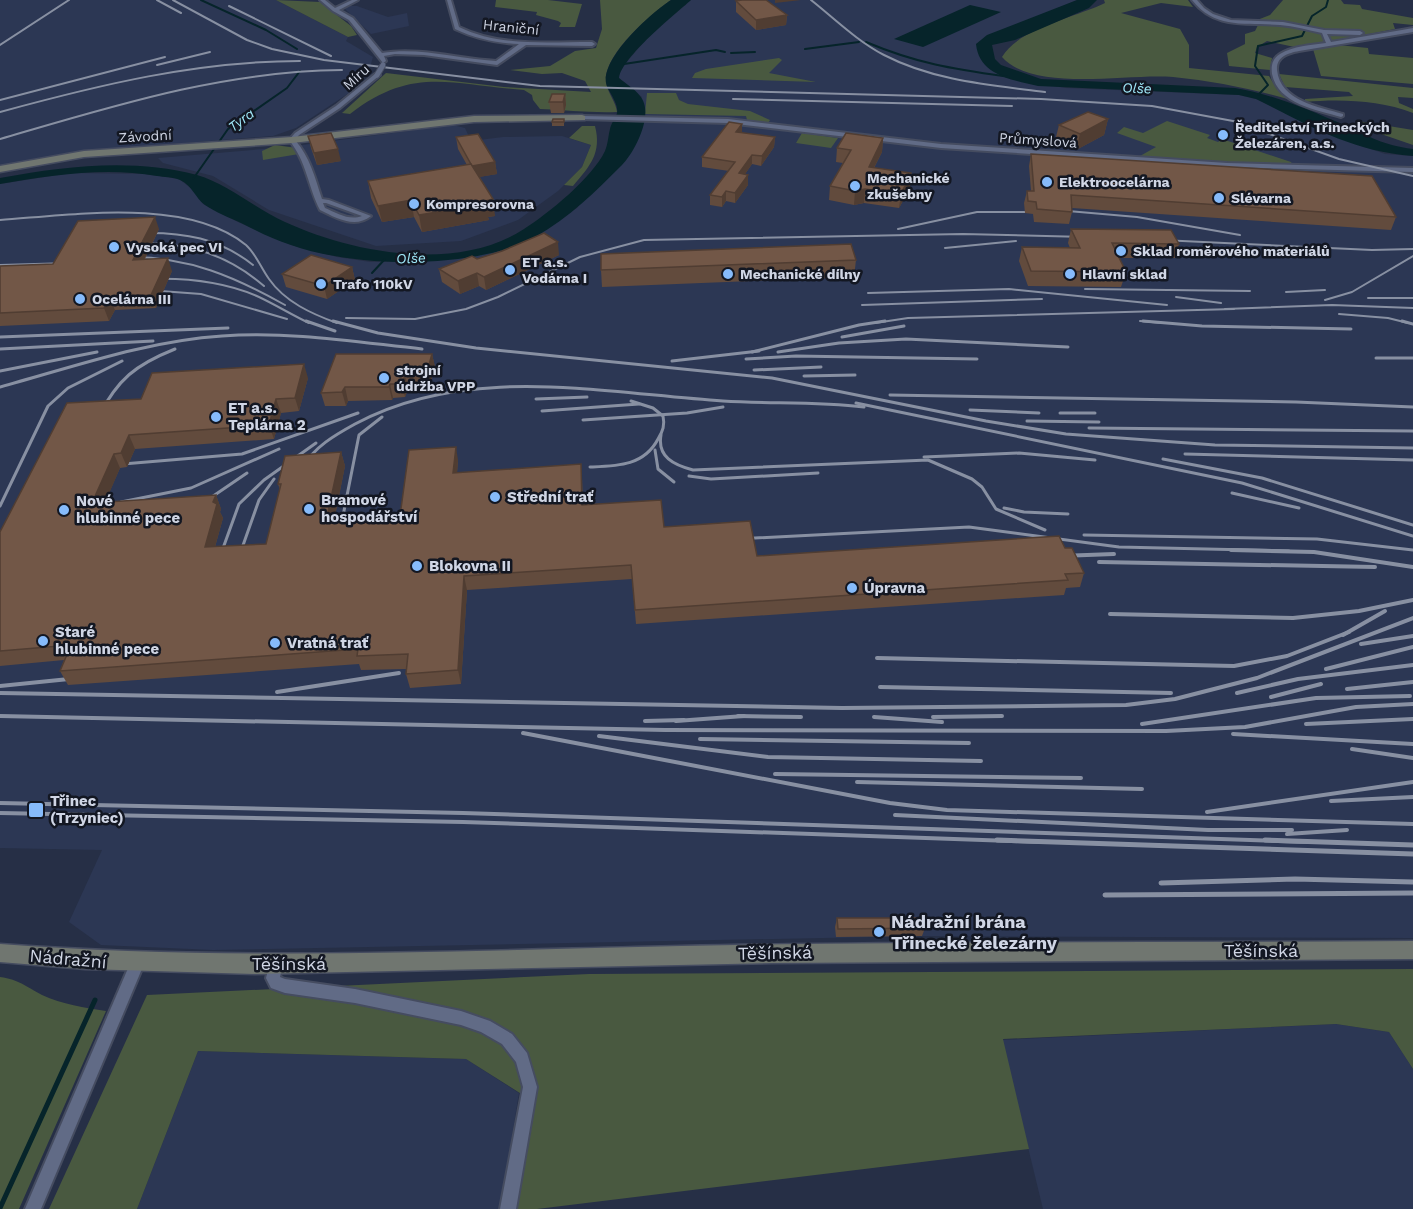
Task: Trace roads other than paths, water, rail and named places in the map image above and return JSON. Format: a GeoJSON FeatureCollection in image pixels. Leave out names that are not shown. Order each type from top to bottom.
{"type":"FeatureCollection","features":[{"type":"Feature","properties":{"kind":"main road","name":"Závodní"},"geometry":{"type":"LineString","coordinates":[[0,169],[84,154],[292,140],[474,119],[582,120]]}},
{"type":"Feature","properties":{"kind":"main road","name":"Těšínská"},"geometry":{"type":"LineString","coordinates":[[137,964],[276,964],[950,951],[1413,951]]}},
{"type":"Feature","properties":{"kind":"main road","name":"Nádražní"},"geometry":{"type":"LineString","coordinates":[[0,953],[137,964]]}},
{"type":"Feature","properties":{"kind":"street","name":"Míru"},"geometry":{"type":"LineString","coordinates":[[292,140],[297,134],[361,90],[377,75],[383,64],[381,55],[351,19],[322,0]]}},
{"type":"Feature","properties":{"kind":"street"},"geometry":{"type":"LineString","coordinates":[[335,10],[356,0]]}},
{"type":"Feature","properties":{"kind":"street","name":"Hraniční"},"geometry":{"type":"LineString","coordinates":[[449,0],[457,28],[462,31],[525,43],[592,44]]}},
{"type":"Feature","properties":{"kind":"street"},"geometry":{"type":"LineString","coordinates":[[1194,0],[1204,14],[1247,24],[1286,24],[1324,32],[1375,33],[1413,30]]}},
{"type":"Feature","properties":{"kind":"street"},"geometry":{"type":"LineString","coordinates":[[1324,32],[1329,44]]}},
{"type":"Feature","properties":{"kind":"street"},"geometry":{"type":"LineString","coordinates":[[1341,115],[1297,101],[1276,82],[1274,64],[1280,56],[1375,33]]}},
{"type":"Feature","properties":{"kind":"street"},"geometry":{"type":"LineString","coordinates":[[381,55],[411,52],[497,63],[525,43]]}},
{"type":"Feature","properties":{"kind":"street"},"geometry":{"type":"LineString","coordinates":[[497,63],[502,70]]}},
{"type":"Feature","properties":{"kind":"street","name":"Průmyslová"},"geometry":{"type":"LineString","coordinates":[[582,120],[728,121],[896,142],[984,149],[1297,168],[1413,170]]}},
{"type":"Feature","properties":{"kind":"street"},"geometry":{"type":"LineString","coordinates":[[292,140],[303,153],[318,201],[322,209],[352,221],[362,220],[368,216],[318,201]]}},
{"type":"Feature","properties":{"kind":"street"},"geometry":{"type":"LineString","coordinates":[[33,1209],[137,964]]}},
{"type":"Feature","properties":{"kind":"street"},"geometry":{"type":"LineString","coordinates":[[276,964],[273,978],[276,983],[285,986],[354,996],[461,1018],[485,1026],[507,1039],[522,1058],[530,1087],[508,1209]]}},
{"type":"Feature","properties":{"kind":"water","name":"Olše"},"geometry":{"type":"Polygon","coordinates":[[[671,0],[691,0],[639,48],[622,69],[619,78],[640,96],[645,112],[642,132],[627,159],[592,195],[570,213],[535,237],[510,248],[448,260],[414,262],[348,258],[317,253],[266,235],[209,208],[188,185],[174,178],[137,173],[98,172],[0,184],[0,178],[74,167],[124,165],[148,167],[173,170],[208,179],[285,222],[341,242],[373,249],[405,254],[437,254],[468,251],[498,243],[545,214],[580,183],[599,161],[607,146],[617,113],[616,105],[606,83],[612,61],[641,25],[671,0]]]}},
{"type":"Feature","properties":{"kind":"water","name":"Olše"},"geometry":{"type":"Polygon","coordinates":[[[1077,0],[1097,0],[1089,8],[1015,40],[992,45],[995,59],[1001,65],[1041,79],[1235,88],[1249,91],[1304,108],[1385,143],[1413,149],[1413,156],[1370,149],[1350,143],[1313,128],[1256,99],[1239,95],[1038,86],[998,74],[983,63],[976,44],[987,35],[1077,0]]]}},
{"type":"Feature","properties":{"kind":"water"},"geometry":{"type":"Polygon","coordinates":[[[970,5],[1001,12],[923,47],[894,39],[970,5]]]}},
{"type":"Feature","properties":{"kind":"waterway","name":"Tyra"},"geometry":{"type":"LineString","coordinates":[[201,0],[266,30],[297,49]]}},
{"type":"Feature","properties":{"kind":"waterway"},"geometry":{"type":"LineString","coordinates":[[1258,95],[1268,85],[1255,66],[1258,46],[1302,36],[1312,16],[1326,7],[1328,0]]}},
{"type":"Feature","properties":{"kind":"waterway"},"geometry":{"type":"LineString","coordinates":[[805,49],[859,42]]}},
{"type":"Feature","properties":{"kind":"waterway"},"geometry":{"type":"LineString","coordinates":[[866,42],[936,65],[1009,77]]}},
{"type":"Feature","properties":{"kind":"waterway"},"geometry":{"type":"LineString","coordinates":[[624,64],[716,50],[725,52]]}},
{"type":"Feature","properties":{"kind":"waterway"},"geometry":{"type":"LineString","coordinates":[[731,53],[755,52]]}},
{"type":"Feature","properties":{"kind":"waterway","name":"Tyra"},"geometry":{"type":"LineString","coordinates":[[193,179],[228,129],[287,88],[300,71]]}},
{"type":"Feature","properties":{"kind":"waterway"},"geometry":{"type":"LineString","coordinates":[[372,273],[385,259]]}},
{"type":"Feature","properties":{"kind":"waterway"},"geometry":{"type":"LineString","coordinates":[[0,1208],[95,1000]]}},
{"type":"Feature","properties":{"kind":"railway"},"geometry":{"type":"LineString","coordinates":[[0,45],[69,0]]}},
{"type":"Feature","properties":{"kind":"railway"},"geometry":{"type":"LineString","coordinates":[[157,0],[181,13]]}},
{"type":"Feature","properties":{"kind":"railway"},"geometry":{"type":"LineString","coordinates":[[173,0],[247,40],[272,49],[324,60],[540,86],[1041,99],[1152,106],[1233,121],[1339,159],[1413,176]]}},
{"type":"Feature","properties":{"kind":"railway"},"geometry":{"type":"LineString","coordinates":[[811,0],[865,43],[903,64],[963,81],[1045,92]]}},
{"type":"Feature","properties":{"kind":"railway"},"geometry":{"type":"LineString","coordinates":[[229,6],[331,56]]}},
{"type":"Feature","properties":{"kind":"railway"},"geometry":{"type":"LineString","coordinates":[[157,65],[210,52]]}},
{"type":"Feature","properties":{"kind":"railway"},"geometry":{"type":"LineString","coordinates":[[0,100],[165,57]]}},
{"type":"Feature","properties":{"kind":"railway"},"geometry":{"type":"LineString","coordinates":[[0,112],[148,76],[224,65],[300,61]]}},
{"type":"Feature","properties":{"kind":"railway"},"geometry":{"type":"LineString","coordinates":[[0,139],[169,92],[254,77],[342,70]]}},
{"type":"Feature","properties":{"kind":"railway"},"geometry":{"type":"LineString","coordinates":[[733,99],[1012,106]]}},
{"type":"Feature","properties":{"kind":"railway"},"geometry":{"type":"LineString","coordinates":[[1068,211],[1137,217],[1240,235]]}},
{"type":"Feature","properties":{"kind":"railway"},"geometry":{"type":"LineString","coordinates":[[898,229],[977,212],[1025,212]]}},
{"type":"Feature","properties":{"kind":"railway"},"geometry":{"type":"LineString","coordinates":[[0,220],[93,213],[161,215],[193,220],[221,230],[246,245],[275,287],[291,301],[337,323]]}},
{"type":"Feature","properties":{"kind":"railway"},"geometry":{"type":"LineString","coordinates":[[141,233],[172,234],[200,239],[227,248],[253,265]]}},
{"type":"Feature","properties":{"kind":"railway"},"geometry":{"type":"LineString","coordinates":[[346,318],[415,319],[466,309],[498,297],[580,257],[644,240],[963,234],[1086,237]]}},
{"type":"Feature","properties":{"kind":"railway"},"geometry":{"type":"LineString","coordinates":[[1161,240],[1372,250],[1413,249]]}},
{"type":"Feature","properties":{"kind":"railway"},"geometry":{"type":"LineString","coordinates":[[945,248],[1016,241]]}},
{"type":"Feature","properties":{"kind":"railway"},"geometry":{"type":"LineString","coordinates":[[135,243],[188,247],[204,252],[235,265],[264,286]]}},
{"type":"Feature","properties":{"kind":"railway"},"geometry":{"type":"LineString","coordinates":[[1325,300],[1352,292],[1413,256]]}},
{"type":"Feature","properties":{"kind":"railway"},"geometry":{"type":"LineString","coordinates":[[131,257],[172,261],[211,270],[285,305]]}},
{"type":"Feature","properties":{"kind":"railway"},"geometry":{"type":"LineString","coordinates":[[0,265],[70,263]]}},
{"type":"Feature","properties":{"kind":"railway"},"geometry":{"type":"LineString","coordinates":[[153,279],[180,279],[220,284],[259,297],[309,323]]}},
{"type":"Feature","properties":{"kind":"railway"},"geometry":{"type":"LineString","coordinates":[[868,293],[1009,289],[1167,305]]}},
{"type":"Feature","properties":{"kind":"railway"},"geometry":{"type":"LineString","coordinates":[[1085,289],[1250,291]]}},
{"type":"Feature","properties":{"kind":"railway"},"geometry":{"type":"LineString","coordinates":[[147,290],[201,294],[287,319]]}},
{"type":"Feature","properties":{"kind":"railway"},"geometry":{"type":"LineString","coordinates":[[1286,292],[1325,290]]}},
{"type":"Feature","properties":{"kind":"railway"},"geometry":{"type":"LineString","coordinates":[[1176,297],[1221,303]]}},
{"type":"Feature","properties":{"kind":"railway"},"geometry":{"type":"LineString","coordinates":[[1368,298],[1413,298]]}},
{"type":"Feature","properties":{"kind":"railway"},"geometry":{"type":"LineString","coordinates":[[862,305],[1042,299]]}},
{"type":"Feature","properties":{"kind":"railway"},"geometry":{"type":"LineString","coordinates":[[1225,309],[1332,305],[1413,308]]}},
{"type":"Feature","properties":{"kind":"railway"},"geometry":{"type":"LineString","coordinates":[[875,323],[908,318],[1234,309]]}},
{"type":"Feature","properties":{"kind":"railway"},"geometry":{"type":"LineString","coordinates":[[1339,314],[1388,318],[1408,323]]}},
{"type":"Feature","properties":{"kind":"railway"},"geometry":{"type":"LineString","coordinates":[[306,321],[335,331]]}},
{"type":"Feature","properties":{"kind":"railway"},"geometry":{"type":"LineString","coordinates":[[333,321],[378,333],[476,348],[772,378],[986,421],[1066,434],[1215,445],[1413,448]]}},
{"type":"Feature","properties":{"kind":"railway"},"geometry":{"type":"LineString","coordinates":[[753,352],[859,325],[885,321]]}},
{"type":"Feature","properties":{"kind":"railway"},"geometry":{"type":"LineString","coordinates":[[1140,321],[1162,323]]}},
{"type":"Feature","properties":{"kind":"railway"},"geometry":{"type":"LineString","coordinates":[[1143,321],[1202,326],[1351,329]]}},
{"type":"Feature","properties":{"kind":"railway"},"geometry":{"type":"LineString","coordinates":[[1402,321],[1413,324]]}},
{"type":"Feature","properties":{"kind":"railway"},"geometry":{"type":"LineString","coordinates":[[842,337],[904,326]]}},
{"type":"Feature","properties":{"kind":"railway"},"geometry":{"type":"LineString","coordinates":[[0,337],[228,328]]}},
{"type":"Feature","properties":{"kind":"railway"},"geometry":{"type":"LineString","coordinates":[[0,387],[138,349],[222,336],[297,336],[422,349]]}},
{"type":"Feature","properties":{"kind":"railway"},"geometry":{"type":"LineString","coordinates":[[778,352],[839,343],[906,339],[1068,347]]}},
{"type":"Feature","properties":{"kind":"railway"},"geometry":{"type":"LineString","coordinates":[[0,349],[153,341]]}},
{"type":"Feature","properties":{"kind":"railway"},"geometry":{"type":"LineString","coordinates":[[98,417],[113,393],[129,375],[149,361],[175,349]]}},
{"type":"Feature","properties":{"kind":"railway"},"geometry":{"type":"LineString","coordinates":[[753,352],[759,351]]}},
{"type":"Feature","properties":{"kind":"railway"},"geometry":{"type":"LineString","coordinates":[[0,371],[97,352]]}},
{"type":"Feature","properties":{"kind":"railway"},"geometry":{"type":"LineString","coordinates":[[672,361],[753,352]]}},
{"type":"Feature","properties":{"kind":"railway"},"geometry":{"type":"LineString","coordinates":[[746,359],[796,356],[977,359]]}},
{"type":"Feature","properties":{"kind":"railway"},"geometry":{"type":"LineString","coordinates":[[1376,358],[1413,358]]}},
{"type":"Feature","properties":{"kind":"railway"},"geometry":{"type":"LineString","coordinates":[[0,506],[48,406],[68,388],[122,361]]}},
{"type":"Feature","properties":{"kind":"railway"},"geometry":{"type":"LineString","coordinates":[[754,370],[821,367]]}},
{"type":"Feature","properties":{"kind":"railway"},"geometry":{"type":"LineString","coordinates":[[804,376],[855,375]]}},
{"type":"Feature","properties":{"kind":"railway"},"geometry":{"type":"LineString","coordinates":[[303,467],[313,453],[333,437],[355,424],[398,405],[443,394],[489,388],[583,389],[723,401],[864,407]]}},
{"type":"Feature","properties":{"kind":"railway"},"geometry":{"type":"LineString","coordinates":[[890,395],[1296,402],[1413,407]]}},
{"type":"Feature","properties":{"kind":"railway"},"geometry":{"type":"LineString","coordinates":[[536,399],[587,397]]}},
{"type":"Feature","properties":{"kind":"railway"},"geometry":{"type":"LineString","coordinates":[[631,401],[653,408],[661,415]]}},
{"type":"Feature","properties":{"kind":"railway"},"geometry":{"type":"LineString","coordinates":[[856,403],[1242,483],[1413,536]]}},
{"type":"Feature","properties":{"kind":"railway"},"geometry":{"type":"LineString","coordinates":[[542,411],[639,404]]}},
{"type":"Feature","properties":{"kind":"railway"},"geometry":{"type":"LineString","coordinates":[[661,415],[723,407]]}},
{"type":"Feature","properties":{"kind":"railway"},"geometry":{"type":"LineString","coordinates":[[970,410],[1039,413]]}},
{"type":"Feature","properties":{"kind":"railway"},"geometry":{"type":"LineString","coordinates":[[111,465],[242,454],[358,413]]}},
{"type":"Feature","properties":{"kind":"railway"},"geometry":{"type":"LineString","coordinates":[[1060,413],[1095,413]]}},
{"type":"Feature","properties":{"kind":"railway"},"geometry":{"type":"LineString","coordinates":[[583,420],[661,415]]}},
{"type":"Feature","properties":{"kind":"railway"},"geometry":{"type":"LineString","coordinates":[[590,467],[620,465],[645,455],[661,433],[664,422],[661,415]]}},
{"type":"Feature","properties":{"kind":"railway"},"geometry":{"type":"LineString","coordinates":[[341,526],[359,435],[382,417]]}},
{"type":"Feature","properties":{"kind":"railway"},"geometry":{"type":"LineString","coordinates":[[1027,421],[1099,422]]}},
{"type":"Feature","properties":{"kind":"railway"},"geometry":{"type":"LineString","coordinates":[[1089,428],[1413,431]]}},
{"type":"Feature","properties":{"kind":"railway"},"geometry":{"type":"LineString","coordinates":[[661,435],[660,443],[668,459],[679,466],[693,470],[928,460],[972,479],[982,487],[996,509],[1045,530]]}},
{"type":"Feature","properties":{"kind":"railway"},"geometry":{"type":"LineString","coordinates":[[222,551],[239,504],[264,480],[316,443]]}},
{"type":"Feature","properties":{"kind":"railway"},"geometry":{"type":"LineString","coordinates":[[121,502],[191,488],[279,449]]}},
{"type":"Feature","properties":{"kind":"railway"},"geometry":{"type":"LineString","coordinates":[[655,450],[658,469],[674,482]]}},
{"type":"Feature","properties":{"kind":"railway"},"geometry":{"type":"LineString","coordinates":[[924,457],[1019,453],[1095,460]]}},
{"type":"Feature","properties":{"kind":"railway"},"geometry":{"type":"LineString","coordinates":[[1185,454],[1413,460]]}},
{"type":"Feature","properties":{"kind":"railway"},"geometry":{"type":"LineString","coordinates":[[1163,459],[1262,478],[1413,525]]}},
{"type":"Feature","properties":{"kind":"railway"},"geometry":{"type":"LineString","coordinates":[[200,505],[247,473]]}},
{"type":"Feature","properties":{"kind":"railway"},"geometry":{"type":"LineString","coordinates":[[689,476],[711,479],[818,473]]}},
{"type":"Feature","properties":{"kind":"railway"},"geometry":{"type":"LineString","coordinates":[[241,551],[259,500],[274,479]]}},
{"type":"Feature","properties":{"kind":"railway"},"geometry":{"type":"LineString","coordinates":[[1232,493],[1299,508]]}},
{"type":"Feature","properties":{"kind":"railway"},"geometry":{"type":"LineString","coordinates":[[1004,508],[1024,512],[1068,514]]}},
{"type":"Feature","properties":{"kind":"railway"},"geometry":{"type":"LineString","coordinates":[[736,539],[969,527],[1119,547],[1289,551]]}},
{"type":"Feature","properties":{"kind":"railway"},"geometry":{"type":"LineString","coordinates":[[1084,535],[1317,539],[1413,550]]}},
{"type":"Feature","properties":{"kind":"railway"},"geometry":{"type":"LineString","coordinates":[[220,558],[223,550]]}},
{"type":"Feature","properties":{"kind":"railway"},"geometry":{"type":"LineString","coordinates":[[239,558],[242,550]]}},
{"type":"Feature","properties":{"kind":"railway"},"geometry":{"type":"LineString","coordinates":[[1231,550],[1314,552],[1413,567]]}},
{"type":"Feature","properties":{"kind":"railway"},"geometry":{"type":"LineString","coordinates":[[1060,556],[1114,554]]}},
{"type":"Feature","properties":{"kind":"railway"},"geometry":{"type":"LineString","coordinates":[[1099,562],[1375,567]]}},
{"type":"Feature","properties":{"kind":"railway"},"geometry":{"type":"LineString","coordinates":[[1110,614],[1293,618],[1359,611],[1413,600]]}},
{"type":"Feature","properties":{"kind":"railway"},"geometry":{"type":"LineString","coordinates":[[1347,633],[1385,611]]}},
{"type":"Feature","properties":{"kind":"railway"},"geometry":{"type":"LineString","coordinates":[[0,693],[842,708],[1126,705],[1175,699],[1257,678],[1413,618]]}},
{"type":"Feature","properties":{"kind":"railway"},"geometry":{"type":"LineString","coordinates":[[877,658],[1234,666],[1287,656],[1347,633]]}},
{"type":"Feature","properties":{"kind":"railway"},"geometry":{"type":"LineString","coordinates":[[1343,635],[1347,633]]}},
{"type":"Feature","properties":{"kind":"railway"},"geometry":{"type":"LineString","coordinates":[[1361,644],[1413,636]]}},
{"type":"Feature","properties":{"kind":"railway"},"geometry":{"type":"LineString","coordinates":[[1326,669],[1413,647]]}},
{"type":"Feature","properties":{"kind":"railway"},"geometry":{"type":"LineString","coordinates":[[1237,693],[1298,679],[1413,665]]}},
{"type":"Feature","properties":{"kind":"railway"},"geometry":{"type":"LineString","coordinates":[[277,692],[399,673]]}},
{"type":"Feature","properties":{"kind":"railway"},"geometry":{"type":"LineString","coordinates":[[0,686],[69,679]]}},
{"type":"Feature","properties":{"kind":"railway"},"geometry":{"type":"LineString","coordinates":[[1347,689],[1413,682]]}},
{"type":"Feature","properties":{"kind":"railway"},"geometry":{"type":"LineString","coordinates":[[1271,697],[1321,684]]}},
{"type":"Feature","properties":{"kind":"railway"},"geometry":{"type":"LineString","coordinates":[[880,687],[1171,693]]}},
{"type":"Feature","properties":{"kind":"railway"},"geometry":{"type":"LineString","coordinates":[[1142,724],[1316,698],[1410,696]]}},
{"type":"Feature","properties":{"kind":"railway"},"geometry":{"type":"LineString","coordinates":[[0,716],[665,730],[1166,731],[1245,727],[1356,707],[1413,704]]}},
{"type":"Feature","properties":{"kind":"railway"},"geometry":{"type":"LineString","coordinates":[[738,716],[743,716]]}},
{"type":"Feature","properties":{"kind":"railway"},"geometry":{"type":"LineString","coordinates":[[676,721],[743,716]]}},
{"type":"Feature","properties":{"kind":"railway"},"geometry":{"type":"LineString","coordinates":[[743,716],[801,717]]}},
{"type":"Feature","properties":{"kind":"railway"},"geometry":{"type":"LineString","coordinates":[[933,717],[1002,716]]}},
{"type":"Feature","properties":{"kind":"railway"},"geometry":{"type":"LineString","coordinates":[[874,717],[942,722]]}},
{"type":"Feature","properties":{"kind":"railway"},"geometry":{"type":"LineString","coordinates":[[1306,724],[1413,719]]}},
{"type":"Feature","properties":{"kind":"railway"},"geometry":{"type":"LineString","coordinates":[[645,721],[684,720]]}},
{"type":"Feature","properties":{"kind":"railway"},"geometry":{"type":"LineString","coordinates":[[523,733],[890,803],[947,810],[1413,824]]}},
{"type":"Feature","properties":{"kind":"railway"},"geometry":{"type":"LineString","coordinates":[[1233,734],[1413,744]]}},
{"type":"Feature","properties":{"kind":"railway"},"geometry":{"type":"LineString","coordinates":[[599,736],[768,757],[981,761]]}},
{"type":"Feature","properties":{"kind":"railway"},"geometry":{"type":"LineString","coordinates":[[700,739],[969,743]]}},
{"type":"Feature","properties":{"kind":"railway"},"geometry":{"type":"LineString","coordinates":[[1352,749],[1413,758]]}},
{"type":"Feature","properties":{"kind":"railway"},"geometry":{"type":"LineString","coordinates":[[775,774],[1081,778]]}},
{"type":"Feature","properties":{"kind":"railway"},"geometry":{"type":"LineString","coordinates":[[857,782],[1142,789]]}},
{"type":"Feature","properties":{"kind":"railway"},"geometry":{"type":"LineString","coordinates":[[1207,812],[1413,782]]}},
{"type":"Feature","properties":{"kind":"railway"},"geometry":{"type":"LineString","coordinates":[[1331,801],[1413,797]]}},
{"type":"Feature","properties":{"kind":"railway"},"geometry":{"type":"LineString","coordinates":[[0,803],[463,813],[1309,842]]}},
{"type":"Feature","properties":{"kind":"railway"},"geometry":{"type":"LineString","coordinates":[[0,813],[463,822],[1042,842]]}},
{"type":"Feature","properties":{"kind":"railway"},"geometry":{"type":"LineString","coordinates":[[895,815],[1208,830],[1292,830]]}},
{"type":"Feature","properties":{"kind":"railway"},"geometry":{"type":"LineString","coordinates":[[1287,834],[1347,830]]}},
{"type":"Feature","properties":{"kind":"railway"},"geometry":{"type":"LineString","coordinates":[[997,840],[1413,854]]}},
{"type":"Feature","properties":{"kind":"railway"},"geometry":{"type":"LineString","coordinates":[[1265,840],[1413,845]]}},
{"type":"Feature","properties":{"kind":"railway"},"geometry":{"type":"LineString","coordinates":[[1161,883],[1295,879],[1413,882]]}},
{"type":"Feature","properties":{"kind":"railway"},"geometry":{"type":"LineString","coordinates":[[1105,895],[1413,893]]}},
{"type":"Feature","properties":{"kind":"place","name":"Ředitelství Třineckých Železáren, a.s."},"geometry":{"type":"Point","coordinates":[1223,135]}},
{"type":"Feature","properties":{"kind":"place","name":"Elektroocelárna"},"geometry":{"type":"Point","coordinates":[1047,182]}},
{"type":"Feature","properties":{"kind":"place","name":"Mechanické zkušebny"},"geometry":{"type":"Point","coordinates":[855,186]}},
{"type":"Feature","properties":{"kind":"place","name":"Slévarna"},"geometry":{"type":"Point","coordinates":[1219,198]}},
{"type":"Feature","properties":{"kind":"place","name":"Kompresorovna"},"geometry":{"type":"Point","coordinates":[414,204]}},
{"type":"Feature","properties":{"kind":"place","name":"Vysoká pec VI"},"geometry":{"type":"Point","coordinates":[114,247]}},
{"type":"Feature","properties":{"kind":"place","name":"Sklad roměrového materiálů"},"geometry":{"type":"Point","coordinates":[1121,251]}},
{"type":"Feature","properties":{"kind":"place","name":"ET a.s. Vodárna I"},"geometry":{"type":"Point","coordinates":[510,270]}},
{"type":"Feature","properties":{"kind":"place","name":"Mechanické dílny"},"geometry":{"type":"Point","coordinates":[728,274]}},
{"type":"Feature","properties":{"kind":"place","name":"Hlavní sklad"},"geometry":{"type":"Point","coordinates":[1070,274]}},
{"type":"Feature","properties":{"kind":"place","name":"Trafo 110kV"},"geometry":{"type":"Point","coordinates":[321,284]}},
{"type":"Feature","properties":{"kind":"place","name":"Ocelárna III"},"geometry":{"type":"Point","coordinates":[80,299]}},
{"type":"Feature","properties":{"kind":"place","name":"strojní údržba VPP"},"geometry":{"type":"Point","coordinates":[384,378]}},
{"type":"Feature","properties":{"kind":"place","name":"ET a.s. Teplárna 2"},"geometry":{"type":"Point","coordinates":[216,417]}},
{"type":"Feature","properties":{"kind":"place","name":"Střední trať"},"geometry":{"type":"Point","coordinates":[495,497]}},
{"type":"Feature","properties":{"kind":"place","name":"Bramové hospodářství"},"geometry":{"type":"Point","coordinates":[309,509]}},
{"type":"Feature","properties":{"kind":"place","name":"Nové hlubinné pece"},"geometry":{"type":"Point","coordinates":[64,510]}},
{"type":"Feature","properties":{"kind":"place","name":"Blokovna II"},"geometry":{"type":"Point","coordinates":[417,566]}},
{"type":"Feature","properties":{"kind":"place","name":"Úpravna"},"geometry":{"type":"Point","coordinates":[852,588]}},
{"type":"Feature","properties":{"kind":"place","name":"Staré hlubinné pece"},"geometry":{"type":"Point","coordinates":[43,641]}},
{"type":"Feature","properties":{"kind":"place","name":"Vratná trať"},"geometry":{"type":"Point","coordinates":[275,643]}},
{"type":"Feature","properties":{"kind":"place","name":"Třinec (Trzyniec)"},"geometry":{"type":"Point","coordinates":[36,810]}},
{"type":"Feature","properties":{"kind":"place","name":"Nádražní brána Třinecké železárny"},"geometry":{"type":"Point","coordinates":[879,932]}}]}
